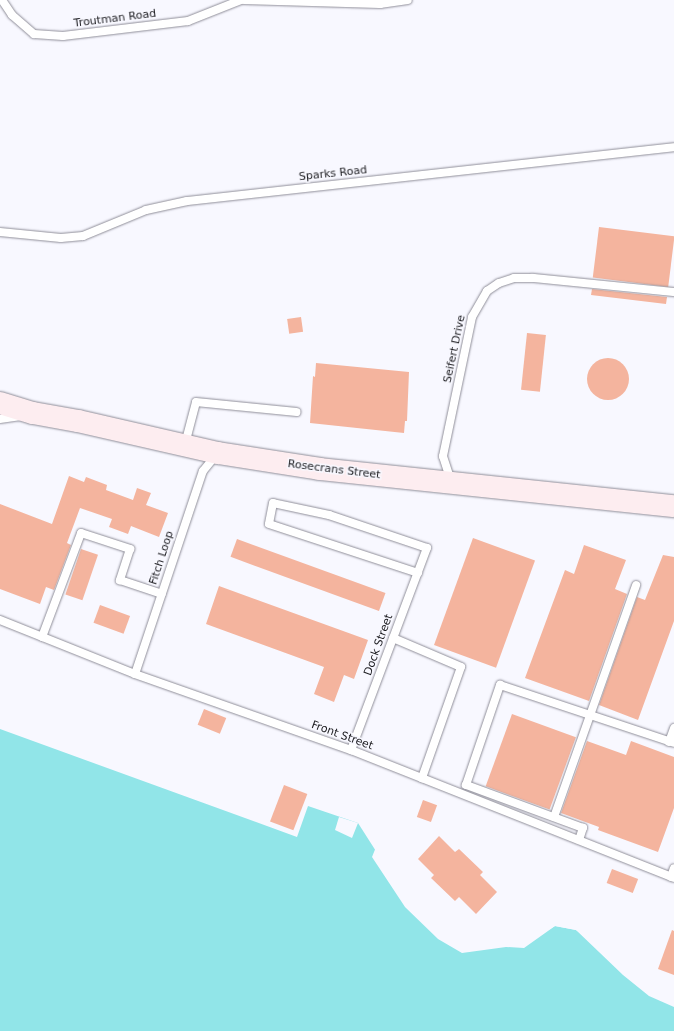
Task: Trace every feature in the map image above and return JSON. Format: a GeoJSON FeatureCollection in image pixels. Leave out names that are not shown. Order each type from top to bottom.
{"type":"FeatureCollection","features":[{"type":"Feature","properties":{"kind":"street","name":"Rosecrans Street"},"geometry":{"type":"LineString","coordinates":[[0,403],[33,413],[78,421],[218,453],[320,469],[674,506]]}},
{"type":"Feature","properties":{"kind":"lane","name":"Troutman Road"},"geometry":{"type":"LineString","coordinates":[[2,0],[12,15],[34,34],[63,36],[188,21],[242,0],[380,4],[408,0]]}},
{"type":"Feature","properties":{"kind":"lane","name":"Sparks Road"},"geometry":{"type":"LineString","coordinates":[[0,232],[61,238],[83,236],[146,210],[187,201],[674,147]]}},
{"type":"Feature","properties":{"kind":"lane","name":"Seifert Drive"},"geometry":{"type":"LineString","coordinates":[[451,483],[443,456],[472,317],[487,291],[499,283],[514,278],[533,278],[674,292]]}},
{"type":"Feature","properties":{"kind":"lane"},"geometry":{"type":"LineString","coordinates":[[184,445],[196,402],[297,412]]}},
{"type":"Feature","properties":{"kind":"lane"},"geometry":{"type":"LineString","coordinates":[[0,419],[33,413]]}},
{"type":"Feature","properties":{"kind":"lane","name":"Fitch Loop"},"geometry":{"type":"LineString","coordinates":[[135,674],[203,471],[218,453]]}},
{"type":"Feature","properties":{"kind":"lane","name":"Dock Street"},"geometry":{"type":"LineString","coordinates":[[351,750],[393,638],[418,572],[427,548],[329,514],[273,503],[269,524],[418,572]]}},
{"type":"Feature","properties":{"kind":"lane"},"geometry":{"type":"LineString","coordinates":[[42,637],[81,533],[130,549],[120,580],[162,594]]}},
{"type":"Feature","properties":{"kind":"lane"},"geometry":{"type":"LineString","coordinates":[[554,817],[636,585]]}},
{"type":"Feature","properties":{"kind":"lane","name":"Front Street"},"geometry":{"type":"LineString","coordinates":[[0,620],[135,674],[351,750],[672,878]]}},
{"type":"Feature","properties":{"kind":"lane"},"geometry":{"type":"LineString","coordinates":[[393,638],[461,667],[422,778]]}},
{"type":"Feature","properties":{"kind":"lane"},"geometry":{"type":"LineString","coordinates":[[579,840],[583,828],[466,785],[500,685],[672,743],[674,728]]}},
{"type":"Feature","properties":{"kind":"lane"},"geometry":{"type":"LineString","coordinates":[[672,878],[674,868]]}},
{"type":"Feature","properties":{"kind":"water"},"geometry":{"type":"Polygon","coordinates":[[[0,729],[297,837],[308,806],[358,823],[381,859],[460,940],[519,947],[555,926],[576,930],[636,974],[674,991],[674,1031],[0,1031],[0,729]]]}},
{"type":"Feature","properties":{"kind":"pier"},"geometry":{"type":"Polygon","coordinates":[[[339,817],[358,823],[352,838],[335,830],[339,817]]]}},
{"type":"Feature","properties":{"kind":"pier"},"geometry":{"type":"Polygon","coordinates":[[[376,847],[383,858],[461,938],[519,945],[555,924],[577,928],[637,973],[674,989],[674,1007],[649,996],[623,975],[576,930],[555,926],[524,948],[506,947],[462,953],[438,939],[405,907],[372,857],[376,847]]]}},
{"type":"Feature","properties":{"kind":"building"},"geometry":{"type":"Polygon","coordinates":[[[599,227],[674,236],[668,287],[593,278],[599,227]]]}},
{"type":"Feature","properties":{"kind":"building"},"geometry":{"type":"Polygon","coordinates":[[[592,289],[667,297],[666,304],[591,295],[592,289]]]}},
{"type":"Feature","properties":{"kind":"building"},"geometry":{"type":"Polygon","coordinates":[[[301,317],[303,332],[289,334],[287,319],[301,317]]]}},
{"type":"Feature","properties":{"kind":"building"},"geometry":{"type":"Polygon","coordinates":[[[527,333],[546,335],[540,392],[521,390],[527,333]]]}},
{"type":"Feature","properties":{"kind":"building"},"geometry":{"type":"Polygon","coordinates":[[[604,358],[612,358],[620,361],[626,367],[629,379],[626,391],[620,397],[612,400],[604,400],[596,397],[590,391],[587,383],[587,375],[590,367],[596,361],[604,358]]]}},
{"type":"Feature","properties":{"kind":"building"},"geometry":{"type":"Polygon","coordinates":[[[316,363],[409,372],[407,421],[405,421],[404,433],[310,423],[313,376],[315,377],[316,363]]]}},
{"type":"Feature","properties":{"kind":"building"},"geometry":{"type":"Polygon","coordinates":[[[69,476],[84,482],[86,477],[107,485],[106,490],[133,500],[137,488],[151,493],[146,505],[168,513],[159,537],[131,526],[128,534],[109,527],[112,519],[80,508],[67,543],[71,545],[54,590],[46,587],[40,604],[0,589],[0,504],[52,524],[69,476]]]}},
{"type":"Feature","properties":{"kind":"building"},"geometry":{"type":"Polygon","coordinates":[[[473,538],[535,561],[496,668],[434,645],[473,538]]]}},
{"type":"Feature","properties":{"kind":"building"},"geometry":{"type":"Polygon","coordinates":[[[237,539],[385,593],[379,611],[231,557],[237,539]]]}},
{"type":"Feature","properties":{"kind":"building"},"geometry":{"type":"Polygon","coordinates":[[[584,545],[626,560],[615,589],[627,594],[589,701],[525,678],[565,570],[574,574],[584,545]]]}},
{"type":"Feature","properties":{"kind":"building"},"geometry":{"type":"Polygon","coordinates":[[[81,549],[98,555],[82,600],[65,594],[81,549]]]}},
{"type":"Feature","properties":{"kind":"building"},"geometry":{"type":"Polygon","coordinates":[[[663,555],[674,557],[674,621],[638,720],[599,705],[637,597],[645,600],[663,555]]]}},
{"type":"Feature","properties":{"kind":"building"},"geometry":{"type":"Polygon","coordinates":[[[219,586],[368,640],[354,679],[344,675],[334,702],[314,694],[324,667],[206,624],[219,586]]]}},
{"type":"Feature","properties":{"kind":"building"},"geometry":{"type":"Polygon","coordinates":[[[100,605],[130,616],[124,634],[94,623],[100,605]]]}},
{"type":"Feature","properties":{"kind":"building"},"geometry":{"type":"Polygon","coordinates":[[[204,709],[226,718],[220,734],[198,725],[204,709]]]}},
{"type":"Feature","properties":{"kind":"building"},"geometry":{"type":"Polygon","coordinates":[[[512,714],[576,737],[550,810],[486,786],[512,714]]]}},
{"type":"Feature","properties":{"kind":"building"},"geometry":{"type":"Polygon","coordinates":[[[587,741],[626,755],[631,741],[674,757],[674,808],[658,852],[598,830],[599,827],[561,813],[587,741]]]}},
{"type":"Feature","properties":{"kind":"building"},"geometry":{"type":"Polygon","coordinates":[[[284,785],[307,794],[293,830],[270,821],[284,785]]]}},
{"type":"Feature","properties":{"kind":"building"},"geometry":{"type":"Polygon","coordinates":[[[423,800],[437,805],[431,822],[417,817],[423,800]]]}},
{"type":"Feature","properties":{"kind":"building"},"geometry":{"type":"Polygon","coordinates":[[[439,836],[455,852],[459,849],[483,872],[480,875],[497,892],[476,914],[459,897],[455,901],[431,878],[434,875],[418,859],[439,836]]]}},
{"type":"Feature","properties":{"kind":"building"},"geometry":{"type":"Polygon","coordinates":[[[612,869],[638,879],[633,893],[607,883],[612,869]]]}},
{"type":"Feature","properties":{"kind":"building"},"geometry":{"type":"Polygon","coordinates":[[[672,930],[674,931],[674,975],[658,969],[672,930]]]}}]}
